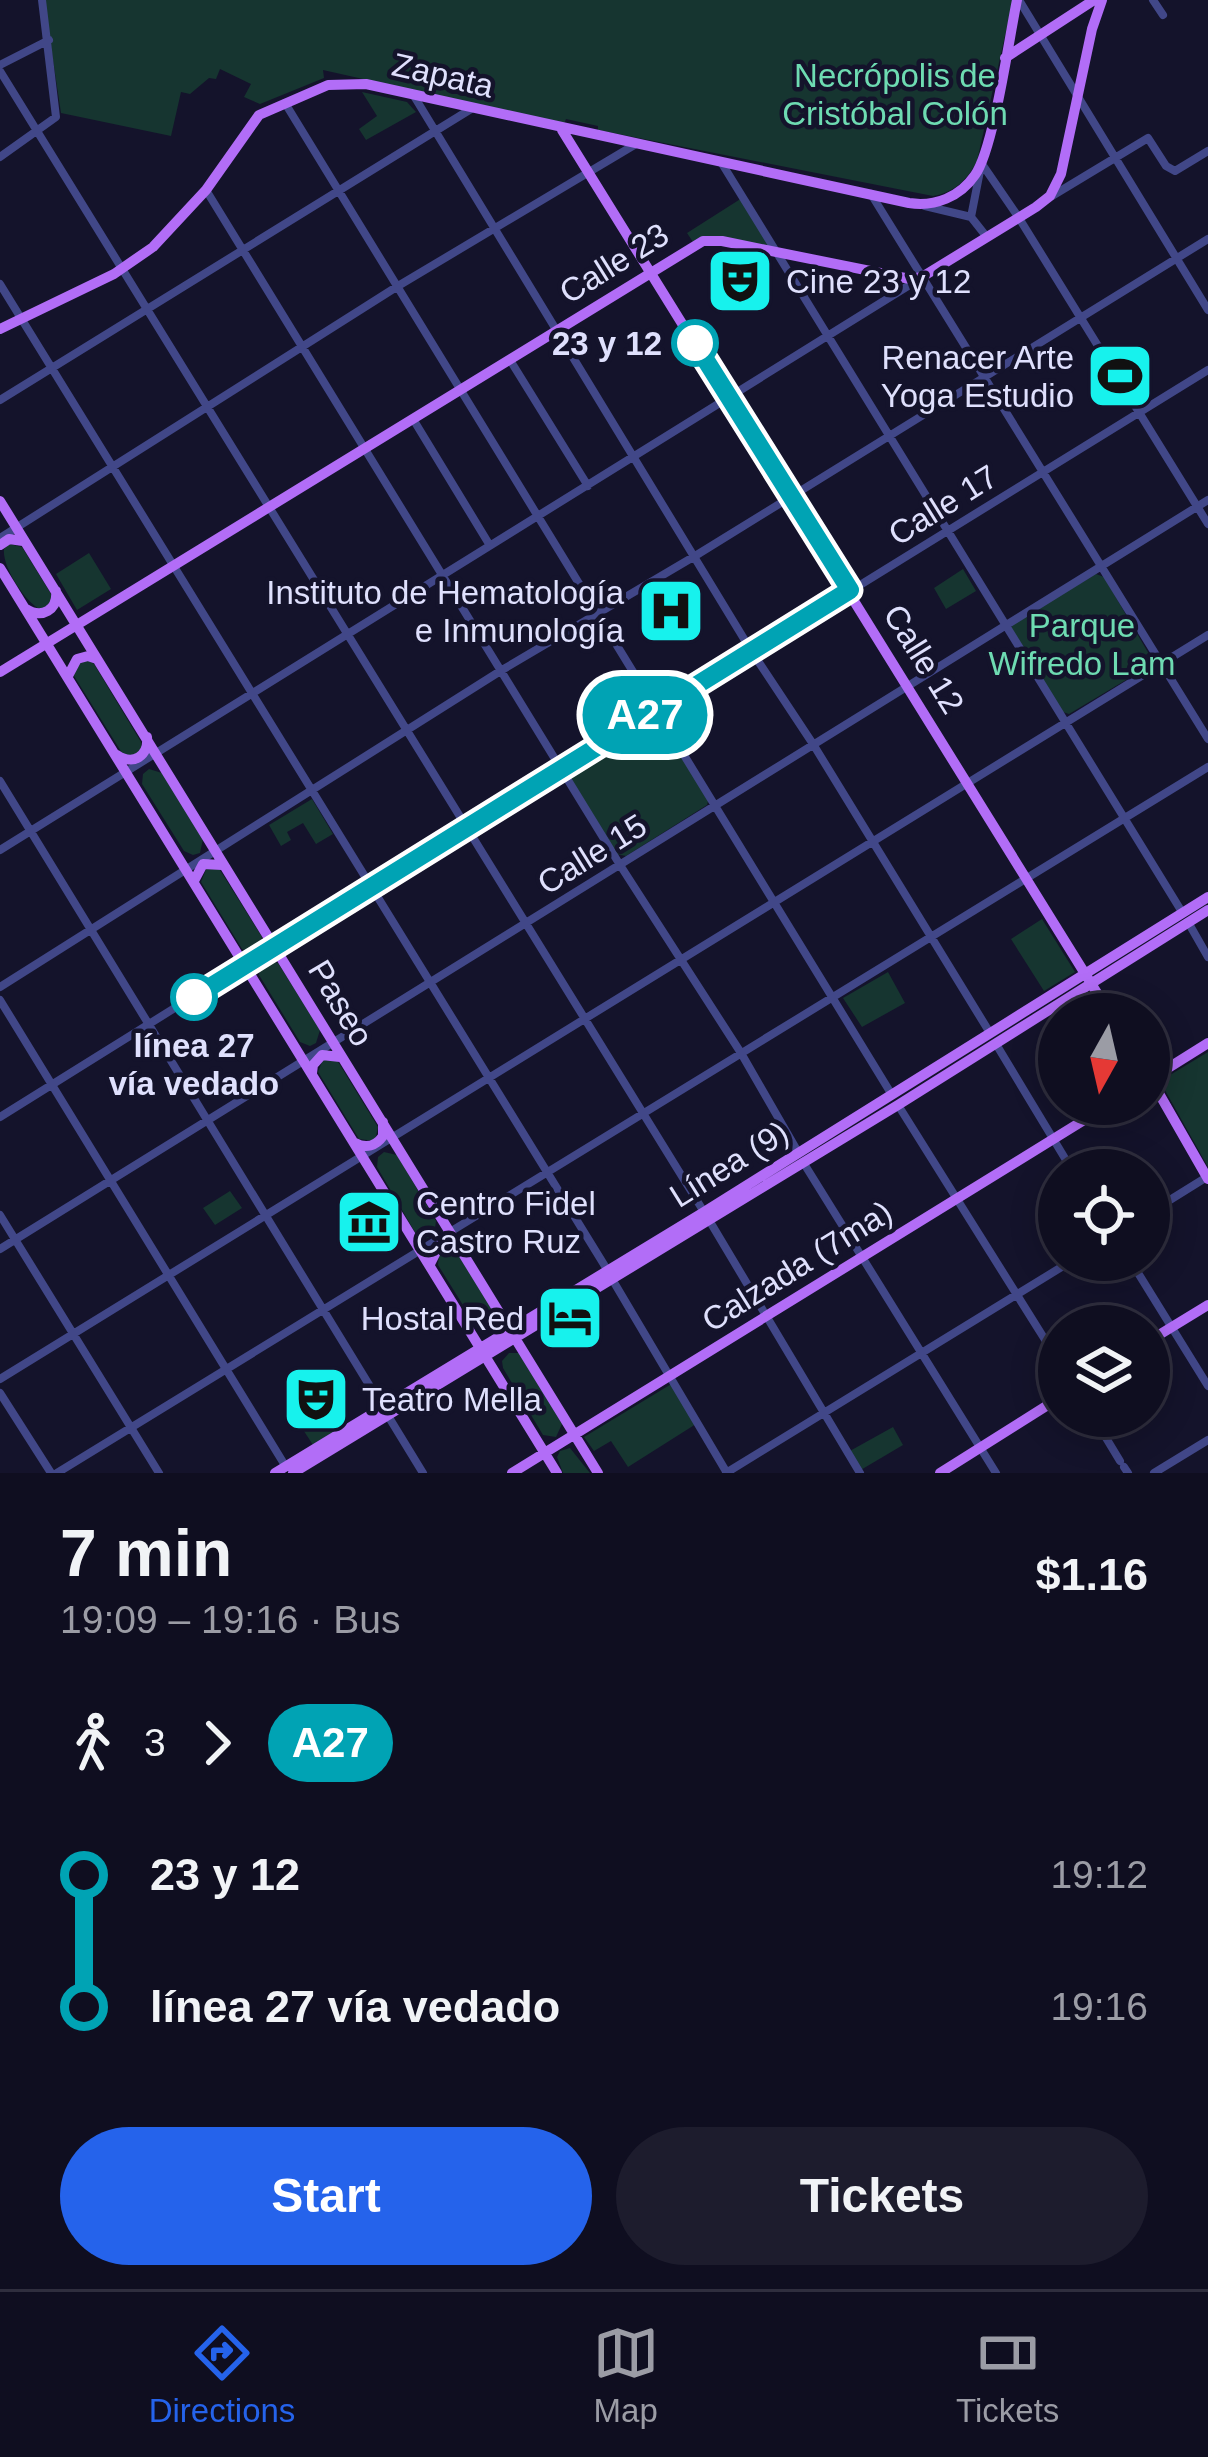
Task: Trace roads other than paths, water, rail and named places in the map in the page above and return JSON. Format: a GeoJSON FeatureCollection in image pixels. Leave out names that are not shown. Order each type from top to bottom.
{"type":"FeatureCollection","features":[{"type":"Feature","properties":{"kind":"main road"},"geometry":{"type":"LineString","coordinates":[[958,193],[982,164],[1018,0]]}},
{"type":"Feature","properties":{"kind":"main road"},"geometry":{"type":"LineString","coordinates":[[1005,58],[1098,0]]}},
{"type":"Feature","properties":{"kind":"main road"},"geometry":{"type":"LineString","coordinates":[[922,277],[1051,196],[1061,174],[1098,0]]}},
{"type":"Feature","properties":{"kind":"main road","name":"Zapata"},"geometry":{"type":"LineString","coordinates":[[0,328],[124,268],[166,235],[206,190],[248,127],[284,102],[342,82],[917,204],[958,193]]}},
{"type":"Feature","properties":{"kind":"main road","name":"Calle 12"},"geometry":{"type":"LineString","coordinates":[[562,130],[1097,993]]}},
{"type":"Feature","properties":{"kind":"main road"},"geometry":{"type":"LineString","coordinates":[[575,149],[578,133]]}},
{"type":"Feature","properties":{"kind":"main road","name":"Calle 23"},"geometry":{"type":"LineString","coordinates":[[0,672],[650,272],[710,240],[883,276],[922,277]]}},
{"type":"Feature","properties":{"kind":"main road","name":"Paseo"},"geometry":{"type":"LineString","coordinates":[[0,501],[598,1473]]}},
{"type":"Feature","properties":{"kind":"main road"},"geometry":{"type":"LineString","coordinates":[[0,540],[10,524],[8,513]]}},
{"type":"Feature","properties":{"kind":"main road"},"geometry":{"type":"LineString","coordinates":[[0,540],[15,538],[26,543]]}},
{"type":"Feature","properties":{"kind":"main road","name":"Paseo"},"geometry":{"type":"LineString","coordinates":[[0,568],[551,1463]]}},
{"type":"Feature","properties":{"kind":"main road"},"geometry":{"type":"LineString","coordinates":[[23,607],[38,614],[48,611],[56,598],[54,587]]}},
{"type":"Feature","properties":{"kind":"main road"},"geometry":{"type":"LineString","coordinates":[[69,680],[69,668],[77,658],[99,661]]}},
{"type":"Feature","properties":{"kind":"main road"},"geometry":{"type":"LineString","coordinates":[[115,753],[128,760],[139,758],[147,745],[145,734]]}},
{"type":"Feature","properties":{"kind":"main road"},"geometry":{"type":"LineString","coordinates":[[131,779],[142,764],[161,760]]}},
{"type":"Feature","properties":{"kind":"main road"},"geometry":{"type":"LineString","coordinates":[[182,864],[201,860],[212,845]]}},
{"type":"Feature","properties":{"kind":"main road"},"geometry":{"type":"LineString","coordinates":[[194,884],[195,873],[203,864],[225,867]]}},
{"type":"Feature","properties":{"kind":"main road","name":"Línea (9)"},"geometry":{"type":"LineString","coordinates":[[285,1471],[994,1039],[1185,917],[1208,897]]}},
{"type":"Feature","properties":{"kind":"main road","name":"Línea (9)"},"geometry":{"type":"LineString","coordinates":[[1185,917],[1208,910]]}},
{"type":"Feature","properties":{"kind":"main road"},"geometry":{"type":"LineString","coordinates":[[248,970],[260,956],[272,953],[283,959]]}},
{"type":"Feature","properties":{"kind":"main road"},"geometry":{"type":"LineString","coordinates":[[297,1049],[307,1054],[320,1052],[331,1038]]}},
{"type":"Feature","properties":{"kind":"main road"},"geometry":{"type":"LineString","coordinates":[[1170,1066],[1208,1043]]}},
{"type":"Feature","properties":{"kind":"main road"},"geometry":{"type":"LineString","coordinates":[[312,1076],[313,1065],[322,1055],[343,1059]]}},
{"type":"Feature","properties":{"kind":"main road"},"geometry":{"type":"LineString","coordinates":[[1170,1112],[1208,1178]]}},
{"type":"Feature","properties":{"kind":"main road"},"geometry":{"type":"LineString","coordinates":[[352,1140],[363,1146],[376,1143],[385,1130],[382,1119]]}},
{"type":"Feature","properties":{"kind":"main road","name":"Calzada (7ma)"},"geometry":{"type":"LineString","coordinates":[[512,1473],[551,1463],[560,1443],[1075,1125]]}},
{"type":"Feature","properties":{"kind":"main road"},"geometry":{"type":"LineString","coordinates":[[371,1171],[371,1159],[380,1148],[394,1147],[403,1155]]}},
{"type":"Feature","properties":{"kind":"main road"},"geometry":{"type":"LineString","coordinates":[[413,1239],[436,1242],[447,1228]]}},
{"type":"Feature","properties":{"kind":"main road"},"geometry":{"type":"LineString","coordinates":[[430,1268],[431,1256],[439,1246],[451,1244],[461,1250]]}},
{"type":"Feature","properties":{"kind":"main road"},"geometry":{"type":"LineString","coordinates":[[1172,1326],[1208,1305]]}},
{"type":"Feature","properties":{"kind":"main road"},"geometry":{"type":"LineString","coordinates":[[940,1473],[1038,1411]]}},
{"type":"Feature","properties":{"kind":"main road"},"geometry":{"type":"LineString","coordinates":[[560,1443],[572,1441],[582,1447]]}},
{"type":"Feature","properties":{"kind":"street"},"geometry":{"type":"LineString","coordinates":[[0,157],[56,117],[42,0]]}},
{"type":"Feature","properties":{"kind":"street"},"geometry":{"type":"LineString","coordinates":[[1018,0],[1208,310]]}},
{"type":"Feature","properties":{"kind":"street"},"geometry":{"type":"LineString","coordinates":[[1153,0],[1163,15]]}},
{"type":"Feature","properties":{"kind":"street"},"geometry":{"type":"LineString","coordinates":[[49,40],[0,68],[644,1112],[860,1473]]}},
{"type":"Feature","properties":{"kind":"street"},"geometry":{"type":"LineString","coordinates":[[414,96],[1058,1149]]}},
{"type":"Feature","properties":{"kind":"street"},"geometry":{"type":"LineString","coordinates":[[284,102],[1038,1327]]}},
{"type":"Feature","properties":{"kind":"street"},"geometry":{"type":"LineString","coordinates":[[0,400],[471,110]]}},
{"type":"Feature","properties":{"kind":"street"},"geometry":{"type":"LineString","coordinates":[[1051,196],[1148,139],[1166,166],[1175,171],[1208,152]]}},
{"type":"Feature","properties":{"kind":"street"},"geometry":{"type":"LineString","coordinates":[[0,540],[207,405],[637,143]]}},
{"type":"Feature","properties":{"kind":"street"},"geometry":{"type":"LineString","coordinates":[[721,161],[1208,957]]}},
{"type":"Feature","properties":{"kind":"street"},"geometry":{"type":"LineString","coordinates":[[971,217],[982,164]]}},
{"type":"Feature","properties":{"kind":"street"},"geometry":{"type":"LineString","coordinates":[[982,164],[1208,524]]}},
{"type":"Feature","properties":{"kind":"street"},"geometry":{"type":"LineString","coordinates":[[958,193],[989,184],[999,189]]}},
{"type":"Feature","properties":{"kind":"street"},"geometry":{"type":"LineString","coordinates":[[206,190],[996,1473]]}},
{"type":"Feature","properties":{"kind":"street"},"geometry":{"type":"LineString","coordinates":[[871,193],[1208,740]]}},
{"type":"Feature","properties":{"kind":"street"},"geometry":{"type":"LineString","coordinates":[[917,204],[971,217],[986,236]]}},
{"type":"Feature","properties":{"kind":"street"},"geometry":{"type":"LineString","coordinates":[[212,845],[313,790],[1208,239]]}},
{"type":"Feature","properties":{"kind":"street"},"geometry":{"type":"LineString","coordinates":[[161,760],[253,694],[489,544],[922,277]]}},
{"type":"Feature","properties":{"kind":"street"},"geometry":{"type":"LineString","coordinates":[[0,284],[550,1171],[727,1473],[1039,1281]]}},
{"type":"Feature","properties":{"kind":"street"},"geometry":{"type":"LineString","coordinates":[[510,360],[588,486]]}},
{"type":"Feature","properties":{"kind":"street","name":"Calle 17"},"geometry":{"type":"LineString","coordinates":[[260,956],[1208,370]]}},
{"type":"Feature","properties":{"kind":"street"},"geometry":{"type":"LineString","coordinates":[[412,419],[489,544]]}},
{"type":"Feature","properties":{"kind":"street","name":"Calle 15"},"geometry":{"type":"LineString","coordinates":[[331,1038],[431,983],[1208,500]]}},
{"type":"Feature","properties":{"kind":"street"},"geometry":{"type":"LineString","coordinates":[[0,1379],[1208,635]]}},
{"type":"Feature","properties":{"kind":"street"},"geometry":{"type":"LineString","coordinates":[[447,1228],[550,1171],[1208,767]]}},
{"type":"Feature","properties":{"kind":"street"},"geometry":{"type":"LineString","coordinates":[[0,850],[131,779]]}},
{"type":"Feature","properties":{"kind":"street"},"geometry":{"type":"LineString","coordinates":[[0,781],[423,1473]]}},
{"type":"Feature","properties":{"kind":"street"},"geometry":{"type":"LineString","coordinates":[[0,987],[91,931],[182,864]]}},
{"type":"Feature","properties":{"kind":"street"},"geometry":{"type":"LineString","coordinates":[[0,1118],[148,1025],[248,970]]}},
{"type":"Feature","properties":{"kind":"street"},"geometry":{"type":"LineString","coordinates":[[0,1000],[285,1471]]}},
{"type":"Feature","properties":{"kind":"street"},"geometry":{"type":"LineString","coordinates":[[0,1249],[320,1052]]}},
{"type":"Feature","properties":{"kind":"street"},"geometry":{"type":"LineString","coordinates":[[1170,1201],[1208,1178]]}},
{"type":"Feature","properties":{"kind":"street"},"geometry":{"type":"LineString","coordinates":[[0,1215],[159,1473]]}},
{"type":"Feature","properties":{"kind":"street"},"geometry":{"type":"LineString","coordinates":[[0,1393],[54,1473],[436,1242]]}},
{"type":"Feature","properties":{"kind":"street"},"geometry":{"type":"LineString","coordinates":[[1143,1281],[1208,1386]]}},
{"type":"Feature","properties":{"kind":"street"},"geometry":{"type":"LineString","coordinates":[[1105,1437],[1124,1467]]}},
{"type":"Feature","properties":{"kind":"street"},"geometry":{"type":"LineString","coordinates":[[1154,1473],[1208,1440]]}},
{"type":"Feature","properties":{"kind":"place","name":"Cine 23 y 12"},"geometry":{"type":"Point","coordinates":[740,281]}},
{"type":"Feature","properties":{"kind":"place","name":"23 y 12"},"geometry":{"type":"Point","coordinates":[695,343]}},
{"type":"Feature","properties":{"kind":"place","name":"Renacer Arte Yoga Estudio"},"geometry":{"type":"Point","coordinates":[1120,376]}},
{"type":"Feature","properties":{"kind":"place","name":"Instituto de Hematología e Inmunología"},"geometry":{"type":"Point","coordinates":[671,611]}},
{"type":"Feature","properties":{"kind":"place","name":"línea 27 vía vedado"},"geometry":{"type":"Point","coordinates":[194,997]}},
{"type":"Feature","properties":{"kind":"place","name":"Centro Fidel Castro Ruz"},"geometry":{"type":"Point","coordinates":[369,1222]}},
{"type":"Feature","properties":{"kind":"place","name":"Hostal Red"},"geometry":{"type":"Point","coordinates":[570,1318]}},
{"type":"Feature","properties":{"kind":"place","name":"Teatro Mella"},"geometry":{"type":"Point","coordinates":[316,1399]}},
{"type":"Feature","properties":{"kind":"park label","name":"Necrópolis de Cristóbal Colón"},"geometry":{"type":"Point","coordinates":[895,94]}},
{"type":"Feature","properties":{"kind":"park label","name":"Parque Wifredo Lam"},"geometry":{"type":"Point","coordinates":[1082,644]}}]}
